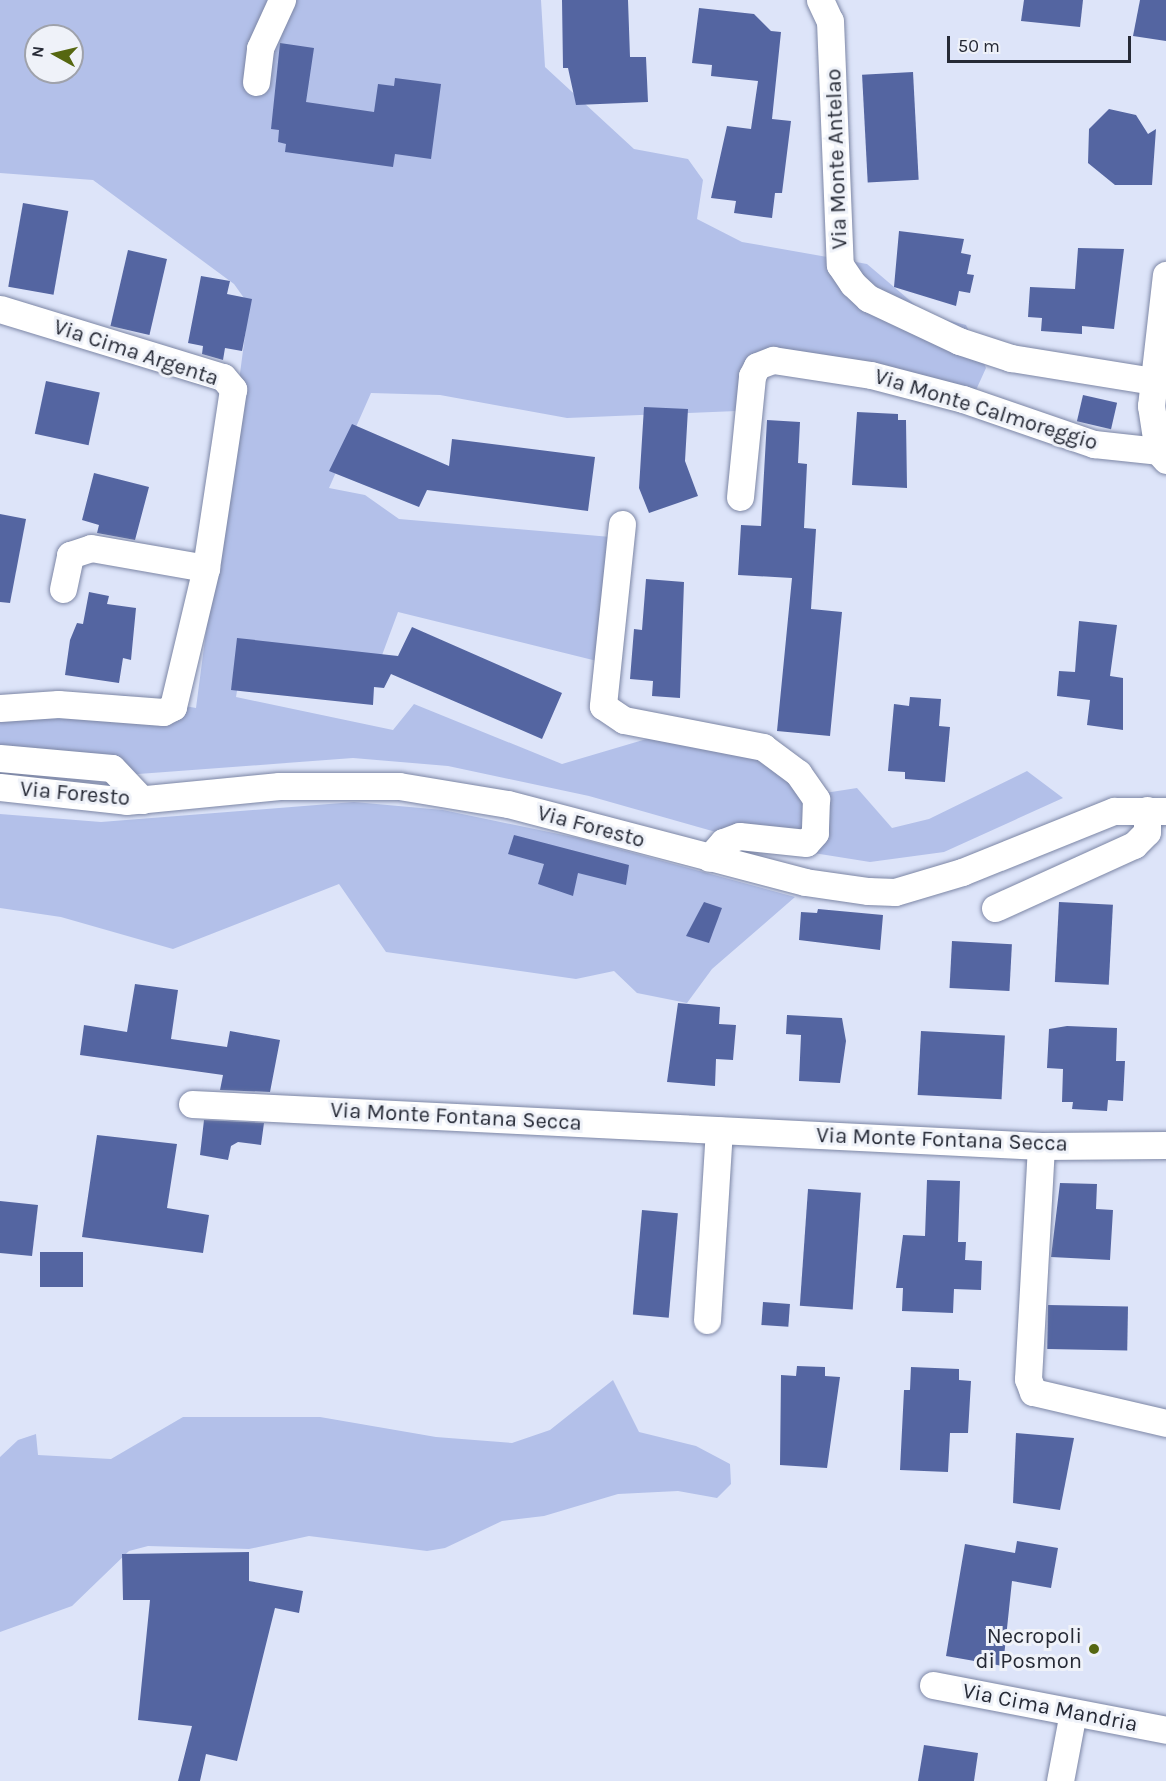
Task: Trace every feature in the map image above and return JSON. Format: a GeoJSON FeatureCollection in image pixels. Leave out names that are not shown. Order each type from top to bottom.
{"type":"FeatureCollection","features":[{"type":"Feature","properties":{"kind":"street"},"geometry":{"type":"LineString","coordinates":[[256,82],[260,48],[282,0]]}},
{"type":"Feature","properties":{"kind":"street","name":"Via Monte Antelao"},"geometry":{"type":"LineString","coordinates":[[829,7],[840,265],[853,284],[868,298],[959,341],[1011,358],[1153,381]]}},
{"type":"Feature","properties":{"kind":"street"},"geometry":{"type":"LineString","coordinates":[[1162,455],[1152,427],[1153,381],[1166,275]]}},
{"type":"Feature","properties":{"kind":"street","name":"Via Cima Argenta"},"geometry":{"type":"LineString","coordinates":[[0,309],[223,377],[233,388],[206,568],[172,707],[163,712],[58,704],[0,708]]}},
{"type":"Feature","properties":{"kind":"street","name":"Via Monte Calmoreggio"},"geometry":{"type":"LineString","coordinates":[[740,497],[752,376],[757,366],[773,360],[871,375],[952,396],[1094,444],[1162,455]]}},
{"type":"Feature","properties":{"kind":"street"},"geometry":{"type":"LineString","coordinates":[[622,524],[603,706],[624,720],[763,747],[798,773],[816,799],[814,832],[806,843],[739,836],[723,842],[709,858]]}},
{"type":"Feature","properties":{"kind":"street"},"geometry":{"type":"LineString","coordinates":[[63,589],[70,555],[91,548],[206,568]]}},
{"type":"Feature","properties":{"kind":"street"},"geometry":{"type":"LineString","coordinates":[[0,758],[112,768],[142,800]]}},
{"type":"Feature","properties":{"kind":"street","name":"Via Foresto"},"geometry":{"type":"LineString","coordinates":[[0,787],[82,799],[142,800],[279,786],[399,786],[508,804],[806,882],[895,892],[962,872],[1114,811],[1156,810]]}},
{"type":"Feature","properties":{"kind":"street"},"geometry":{"type":"LineString","coordinates":[[995,908],[1134,845],[1147,832],[1156,810]]}},
{"type":"Feature","properties":{"kind":"street","name":"Via Monte Fontana Secca"},"geometry":{"type":"LineString","coordinates":[[192,1104],[1041,1146],[1166,1145]]}},
{"type":"Feature","properties":{"kind":"street"},"geometry":{"type":"LineString","coordinates":[[707,1320],[719,1130]]}},
{"type":"Feature","properties":{"kind":"street"},"geometry":{"type":"LineString","coordinates":[[1041,1146],[1028,1380],[1041,1398],[1166,1423]]}},
{"type":"Feature","properties":{"kind":"street","name":"Via Cima Mandria"},"geometry":{"type":"LineString","coordinates":[[933,1685],[1166,1730]]}},
{"type":"Feature","properties":{"kind":"street"},"geometry":{"type":"LineString","coordinates":[[1060,1781],[1073,1712]]}},
{"type":"Feature","properties":{"kind":"shaded area"},"geometry":{"type":"Polygon","coordinates":[[[0,0],[541,0],[545,67],[634,149],[688,159],[703,180],[697,219],[742,242],[867,264],[927,315],[966,325],[986,368],[976,390],[801,367],[762,378],[737,411],[567,418],[440,395],[371,393],[329,488],[365,495],[399,519],[611,537],[605,663],[398,612],[378,666],[245,642],[236,697],[393,730],[414,704],[562,764],[660,735],[718,727],[784,776],[799,797],[857,788],[892,828],[929,819],[1027,771],[1063,798],[944,852],[870,862],[758,844],[589,796],[448,766],[353,758],[98,777],[0,768],[0,703],[123,695],[196,708],[249,305],[234,284],[93,180],[0,173],[0,0]]]}},
{"type":"Feature","properties":{"kind":"shaded area"},"geometry":{"type":"Polygon","coordinates":[[[354,802],[443,810],[578,838],[795,897],[712,969],[687,1003],[637,993],[614,971],[576,979],[386,952],[339,884],[173,949],[61,917],[0,908],[0,814],[101,822],[354,802]]]}},
{"type":"Feature","properties":{"kind":"shaded area"},"geometry":{"type":"Polygon","coordinates":[[[613,1380],[639,1432],[696,1446],[730,1464],[731,1484],[717,1498],[678,1491],[618,1494],[544,1516],[502,1521],[445,1548],[427,1551],[309,1536],[249,1549],[148,1546],[129,1551],[72,1606],[0,1632],[0,1457],[18,1440],[36,1434],[38,1455],[111,1459],[183,1417],[320,1417],[436,1437],[512,1443],[550,1430],[613,1380]]]}},
{"type":"Feature","properties":{"kind":"building"},"geometry":{"type":"Polygon","coordinates":[[[562,0],[628,0],[630,57],[646,57],[648,102],[576,105],[568,68],[563,68],[562,0]]]}},
{"type":"Feature","properties":{"kind":"building"},"geometry":{"type":"Polygon","coordinates":[[[1024,0],[1083,0],[1080,27],[1021,21],[1024,0]]]}},
{"type":"Feature","properties":{"kind":"building"},"geometry":{"type":"Polygon","coordinates":[[[1140,0],[1166,0],[1166,41],[1133,36],[1140,0]]]}},
{"type":"Feature","properties":{"kind":"building"},"geometry":{"type":"Polygon","coordinates":[[[699,8],[754,14],[771,31],[781,32],[772,119],[791,121],[782,193],[775,193],[772,218],[734,213],[736,201],[711,198],[727,126],[751,129],[758,81],[711,76],[712,65],[692,63],[699,8]]]}},
{"type":"Feature","properties":{"kind":"building"},"geometry":{"type":"Polygon","coordinates":[[[280,43],[314,48],[306,102],[374,112],[378,84],[394,86],[395,78],[441,84],[431,159],[395,154],[393,167],[285,152],[286,144],[278,142],[279,130],[271,129],[280,43]]]}},
{"type":"Feature","properties":{"kind":"building"},"geometry":{"type":"Polygon","coordinates":[[[913,72],[919,180],[868,183],[862,75],[913,72]]]}},
{"type":"Feature","properties":{"kind":"building"},"geometry":{"type":"Polygon","coordinates":[[[1109,109],[1136,115],[1148,134],[1156,129],[1152,185],[1115,185],[1088,163],[1089,129],[1109,109]]]}},
{"type":"Feature","properties":{"kind":"building"},"geometry":{"type":"Polygon","coordinates":[[[23,203],[68,211],[54,295],[8,287],[23,203]]]}},
{"type":"Feature","properties":{"kind":"building"},"geometry":{"type":"Polygon","coordinates":[[[899,231],[964,239],[961,253],[971,255],[967,274],[974,275],[970,293],[959,291],[956,306],[894,287],[899,231]]]}},
{"type":"Feature","properties":{"kind":"building"},"geometry":{"type":"Polygon","coordinates":[[[1078,248],[1124,249],[1114,329],[1082,326],[1082,334],[1041,331],[1042,318],[1028,317],[1030,287],[1075,289],[1078,248]]]}},
{"type":"Feature","properties":{"kind":"building"},"geometry":{"type":"Polygon","coordinates":[[[128,250],[167,259],[149,335],[110,326],[128,250]]]}},
{"type":"Feature","properties":{"kind":"building"},"geometry":{"type":"Polygon","coordinates":[[[201,276],[230,281],[227,294],[252,299],[242,351],[225,348],[223,360],[202,354],[203,346],[188,343],[201,276]]]}},
{"type":"Feature","properties":{"kind":"building"},"geometry":{"type":"Polygon","coordinates":[[[46,381],[100,392],[89,445],[35,434],[46,381]]]}},
{"type":"Feature","properties":{"kind":"building"},"geometry":{"type":"Polygon","coordinates":[[[1083,395],[1117,403],[1111,429],[1077,421],[1083,395]]]}},
{"type":"Feature","properties":{"kind":"building"},"geometry":{"type":"Polygon","coordinates":[[[644,407],[688,409],[685,461],[698,496],[649,513],[639,488],[644,407]]]}},
{"type":"Feature","properties":{"kind":"building"},"geometry":{"type":"Polygon","coordinates":[[[857,412],[898,414],[898,420],[906,420],[907,488],[852,485],[857,412]]]}},
{"type":"Feature","properties":{"kind":"building"},"geometry":{"type":"Polygon","coordinates":[[[767,420],[800,422],[798,463],[807,464],[804,528],[816,529],[811,609],[842,612],[830,736],[777,731],[792,578],[738,575],[741,525],[761,526],[767,420]]]}},
{"type":"Feature","properties":{"kind":"building"},"geometry":{"type":"Polygon","coordinates":[[[352,424],[449,466],[452,439],[595,457],[588,511],[427,490],[419,507],[329,471],[352,424]]]}},
{"type":"Feature","properties":{"kind":"building"},"geometry":{"type":"Polygon","coordinates":[[[94,473],[149,487],[135,540],[97,533],[99,525],[82,520],[94,473]]]}},
{"type":"Feature","properties":{"kind":"building"},"geometry":{"type":"Polygon","coordinates":[[[0,514],[26,519],[10,603],[0,602],[0,514]]]}},
{"type":"Feature","properties":{"kind":"building"},"geometry":{"type":"Polygon","coordinates":[[[646,579],[684,582],[680,698],[652,696],[653,681],[630,679],[634,629],[642,630],[646,579]]]}},
{"type":"Feature","properties":{"kind":"building"},"geometry":{"type":"Polygon","coordinates":[[[89,592],[109,596],[107,604],[136,608],[131,660],[123,658],[119,683],[65,675],[70,640],[77,623],[83,624],[89,592]]]}},
{"type":"Feature","properties":{"kind":"building"},"geometry":{"type":"Polygon","coordinates":[[[1079,621],[1117,625],[1110,676],[1123,678],[1123,730],[1087,725],[1090,700],[1057,696],[1059,671],[1075,672],[1079,621]]]}},
{"type":"Feature","properties":{"kind":"building"},"geometry":{"type":"Polygon","coordinates":[[[412,627],[562,693],[542,739],[391,674],[384,688],[374,687],[373,705],[231,690],[237,638],[398,656],[412,627]]]}},
{"type":"Feature","properties":{"kind":"building"},"geometry":{"type":"Polygon","coordinates":[[[910,697],[941,699],[939,726],[950,727],[945,782],[905,779],[905,772],[888,771],[894,704],[909,706],[910,697]]]}},
{"type":"Feature","properties":{"kind":"building"},"geometry":{"type":"Polygon","coordinates":[[[514,835],[629,865],[626,885],[578,873],[573,896],[538,884],[544,864],[508,854],[514,835]]]}},
{"type":"Feature","properties":{"kind":"building"},"geometry":{"type":"Polygon","coordinates":[[[704,902],[722,908],[709,943],[686,936],[704,902]]]}},
{"type":"Feature","properties":{"kind":"building"},"geometry":{"type":"Polygon","coordinates":[[[1059,902],[1113,905],[1109,985],[1055,982],[1059,902]]]}},
{"type":"Feature","properties":{"kind":"building"},"geometry":{"type":"Polygon","coordinates":[[[818,909],[883,915],[880,950],[799,940],[801,912],[817,913],[818,909]]]}},
{"type":"Feature","properties":{"kind":"building"},"geometry":{"type":"Polygon","coordinates":[[[952,941],[1012,944],[1009,991],[950,988],[952,941]]]}},
{"type":"Feature","properties":{"kind":"building"},"geometry":{"type":"Polygon","coordinates":[[[135,984],[178,990],[171,1039],[227,1047],[230,1031],[280,1040],[270,1092],[220,1090],[223,1075],[80,1055],[84,1025],[127,1032],[135,984]]]}},
{"type":"Feature","properties":{"kind":"building"},"geometry":{"type":"Polygon","coordinates":[[[678,1003],[720,1007],[719,1024],[736,1025],[733,1060],[716,1059],[715,1086],[667,1082],[678,1003]]]}},
{"type":"Feature","properties":{"kind":"building"},"geometry":{"type":"Polygon","coordinates":[[[787,1015],[842,1018],[846,1041],[840,1083],[799,1081],[801,1035],[786,1034],[787,1015]]]}},
{"type":"Feature","properties":{"kind":"building"},"geometry":{"type":"Polygon","coordinates":[[[1067,1026],[1117,1028],[1116,1061],[1125,1061],[1123,1101],[1108,1100],[1107,1111],[1072,1109],[1073,1102],[1062,1102],[1063,1069],[1047,1068],[1049,1029],[1067,1026]]]}},
{"type":"Feature","properties":{"kind":"building"},"geometry":{"type":"Polygon","coordinates":[[[921,1031],[1005,1035],[1002,1099],[918,1095],[921,1031]]]}},
{"type":"Feature","properties":{"kind":"building"},"geometry":{"type":"Polygon","coordinates":[[[204,1120],[264,1123],[261,1145],[238,1142],[231,1146],[228,1160],[200,1155],[204,1120]]]}},
{"type":"Feature","properties":{"kind":"building"},"geometry":{"type":"Polygon","coordinates":[[[97,1135],[177,1144],[167,1208],[209,1215],[203,1253],[82,1237],[97,1135]]]}},
{"type":"Feature","properties":{"kind":"building"},"geometry":{"type":"Polygon","coordinates":[[[927,1180],[960,1181],[958,1242],[966,1242],[965,1260],[982,1261],[981,1290],[954,1289],[953,1313],[902,1311],[903,1288],[896,1288],[903,1235],[925,1236],[927,1180]]]}},
{"type":"Feature","properties":{"kind":"building"},"geometry":{"type":"Polygon","coordinates":[[[1060,1183],[1097,1184],[1096,1209],[1113,1210],[1110,1260],[1051,1257],[1060,1183]]]}},
{"type":"Feature","properties":{"kind":"building"},"geometry":{"type":"Polygon","coordinates":[[[808,1189],[861,1193],[853,1309],[800,1306],[808,1189]]]}},
{"type":"Feature","properties":{"kind":"building"},"geometry":{"type":"Polygon","coordinates":[[[0,1201],[38,1205],[32,1256],[0,1253],[0,1201]]]}},
{"type":"Feature","properties":{"kind":"building"},"geometry":{"type":"Polygon","coordinates":[[[642,1210],[678,1213],[669,1318],[633,1315],[642,1210]]]}},
{"type":"Feature","properties":{"kind":"building"},"geometry":{"type":"Polygon","coordinates":[[[40,1252],[83,1252],[83,1287],[40,1287],[40,1252]]]}},
{"type":"Feature","properties":{"kind":"building"},"geometry":{"type":"Polygon","coordinates":[[[763,1302],[790,1304],[788,1327],[761,1325],[763,1302]]]}},
{"type":"Feature","properties":{"kind":"building"},"geometry":{"type":"Polygon","coordinates":[[[1048,1305],[1128,1306],[1127,1350],[1047,1349],[1048,1305]]]}},
{"type":"Feature","properties":{"kind":"building"},"geometry":{"type":"Polygon","coordinates":[[[797,1366],[825,1367],[825,1376],[840,1377],[827,1468],[780,1465],[781,1375],[796,1376],[797,1366]]]}},
{"type":"Feature","properties":{"kind":"building"},"geometry":{"type":"Polygon","coordinates":[[[911,1367],[959,1369],[959,1380],[971,1381],[968,1433],[950,1433],[948,1472],[900,1470],[904,1390],[910,1390],[911,1367]]]}},
{"type":"Feature","properties":{"kind":"building"},"geometry":{"type":"Polygon","coordinates":[[[1016,1433],[1074,1438],[1060,1510],[1013,1503],[1016,1433]]]}},
{"type":"Feature","properties":{"kind":"building"},"geometry":{"type":"Polygon","coordinates":[[[1017,1541],[1058,1548],[1051,1588],[1012,1581],[1003,1666],[946,1656],[965,1544],[1015,1553],[1017,1541]]]}},
{"type":"Feature","properties":{"kind":"building"},"geometry":{"type":"Polygon","coordinates":[[[249,1552],[249,1581],[303,1591],[299,1613],[275,1608],[237,1761],[206,1754],[200,1781],[178,1781],[192,1726],[138,1720],[150,1600],[123,1600],[122,1554],[249,1552]]]}},
{"type":"Feature","properties":{"kind":"building"},"geometry":{"type":"Polygon","coordinates":[[[924,1745],[978,1753],[974,1781],[918,1781],[924,1745]]]}},
{"type":"Feature","properties":{"kind":"place","name":"Necropoli di Posmon"},"geometry":{"type":"Point","coordinates":[1094,1649]}}]}
